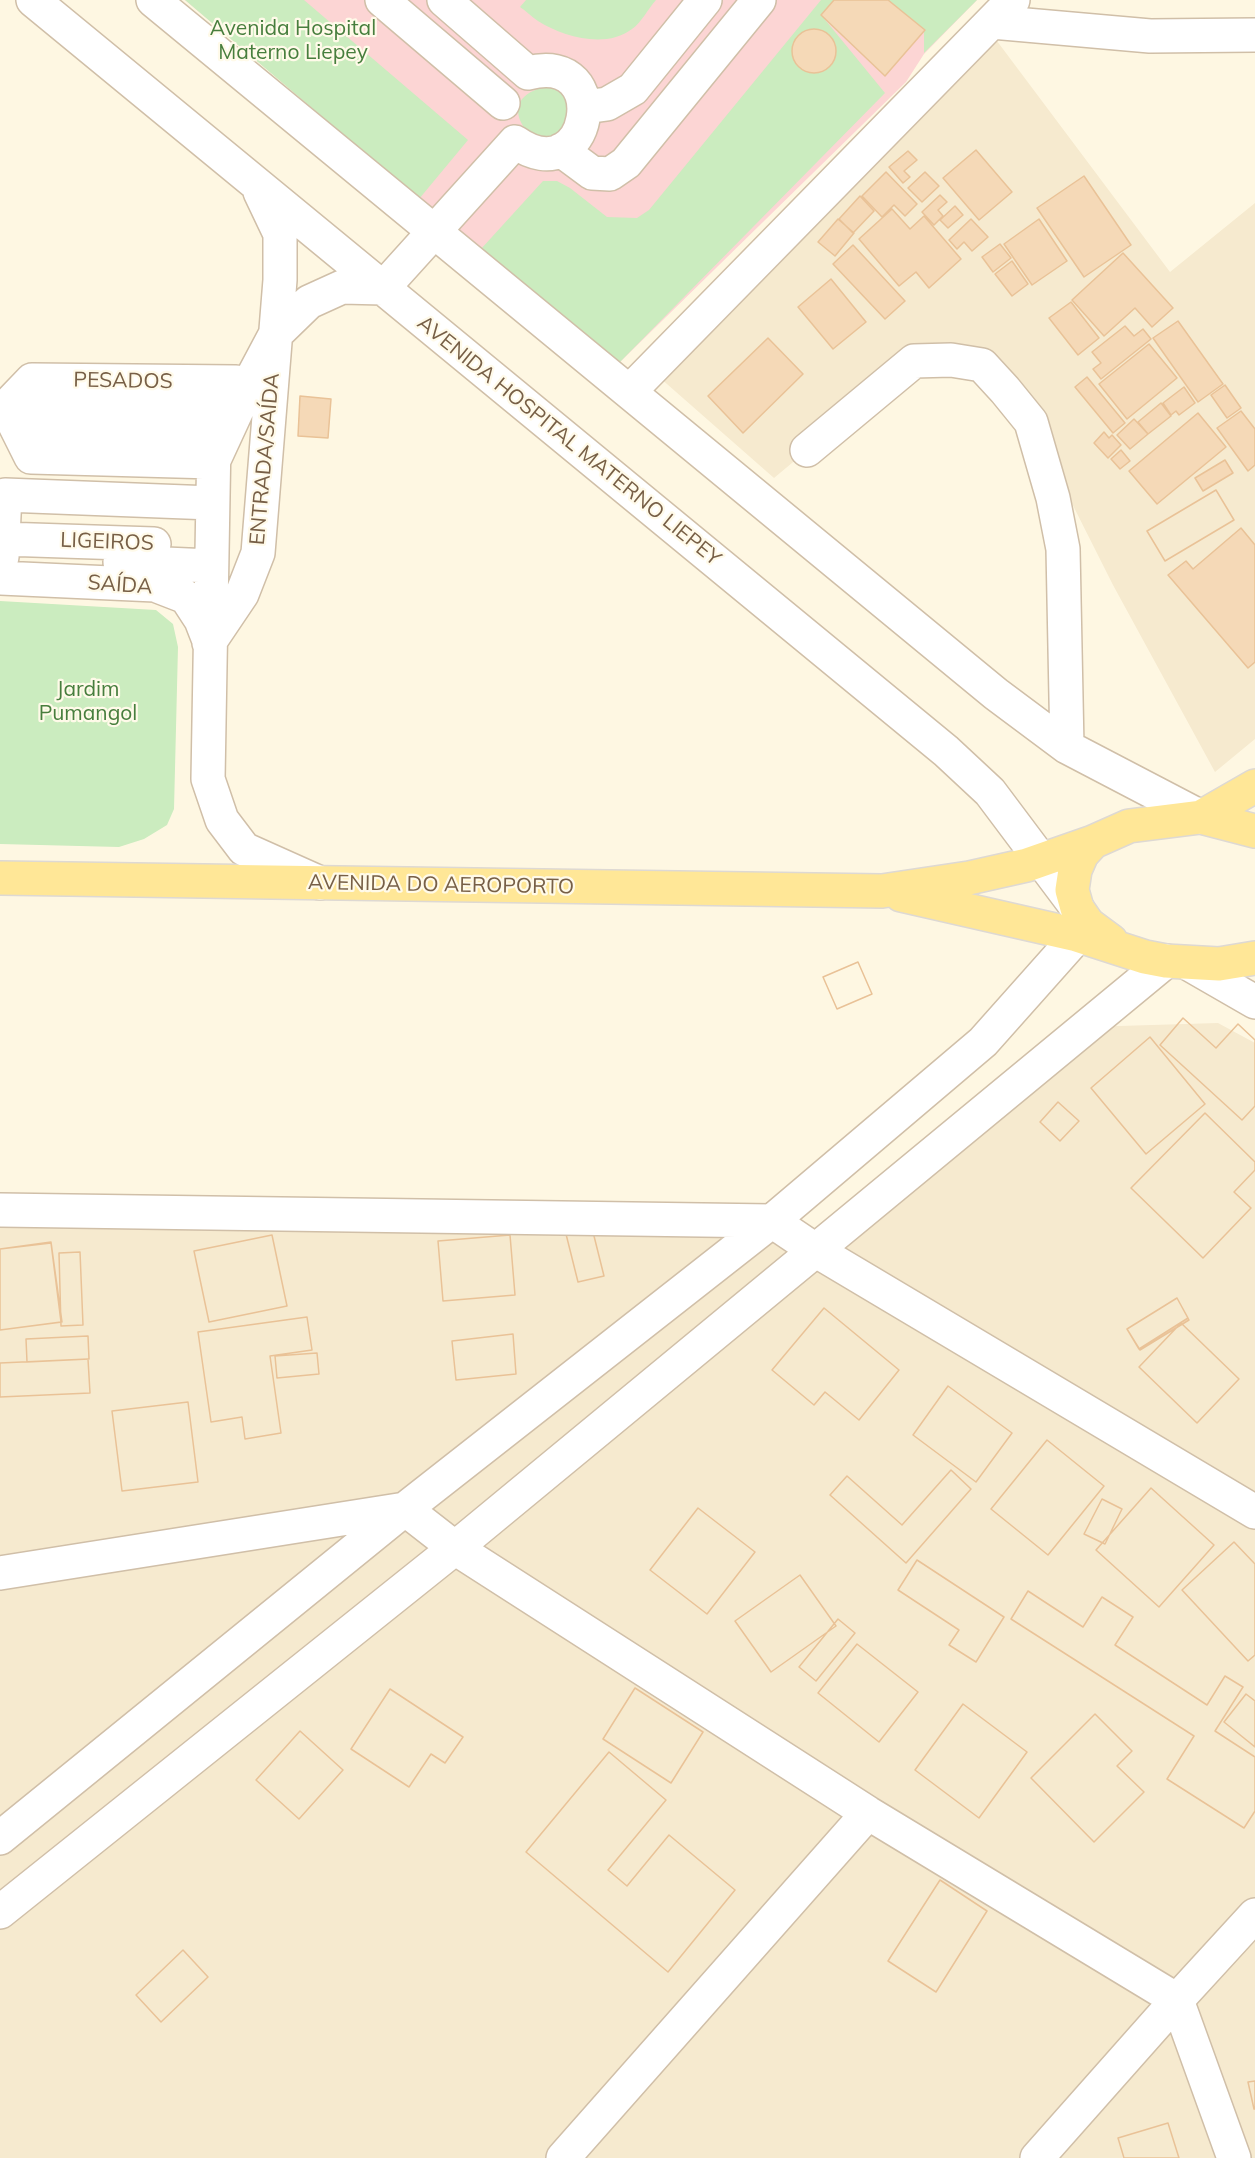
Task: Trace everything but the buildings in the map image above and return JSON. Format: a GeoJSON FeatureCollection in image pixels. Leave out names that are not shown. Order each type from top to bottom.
{"type":"FeatureCollection","features":[{"type":"Feature","properties":{"kind":"main road"},"geometry":{"type":"LineString","coordinates":[[1201,817],[1255,786]]}},
{"type":"Feature","properties":{"kind":"main road"},"geometry":{"type":"LineString","coordinates":[[882,891],[969,878],[1041,860],[1094,842],[1129,826],[1201,817],[1255,831]]}},
{"type":"Feature","properties":{"kind":"main road"},"geometry":{"type":"LineString","coordinates":[[1081,922],[1072,890],[1075,870],[1082,854],[1094,842]]}},
{"type":"Feature","properties":{"kind":"main road","name":"AVENIDA DO AEROPORTO"},"geometry":{"type":"LineString","coordinates":[[0,878],[882,891]]}},
{"type":"Feature","properties":{"kind":"main road"},"geometry":{"type":"LineString","coordinates":[[882,891],[1081,922],[1125,950],[1145,957],[1178,962],[1219,964],[1255,958]]}},
{"type":"Feature","properties":{"kind":"street","name":"AVENIDA HOSPITAL MATERNO LIEPEY"},"geometry":{"type":"LineString","coordinates":[[33,0],[946,751],[990,792],[1041,860],[1081,922]]}},
{"type":"Feature","properties":{"kind":"street"},"geometry":{"type":"LineString","coordinates":[[153,0],[996,694],[1067,747],[1201,817]]}},
{"type":"Feature","properties":{"kind":"street"},"geometry":{"type":"LineString","coordinates":[[382,0],[503,103]]}},
{"type":"Feature","properties":{"kind":"street"},"geometry":{"type":"LineString","coordinates":[[444,0],[528,73]]}},
{"type":"Feature","properties":{"kind":"street"},"geometry":{"type":"LineString","coordinates":[[585,107],[607,104],[633,89],[705,0]]}},
{"type":"Feature","properties":{"kind":"street"},"geometry":{"type":"LineString","coordinates":[[561,150],[592,173],[610,174],[626,163],[759,0]]}},
{"type":"Feature","properties":{"kind":"street"},"geometry":{"type":"LineString","coordinates":[[629,392],[1003,11],[1150,36],[1255,35]]}},
{"type":"Feature","properties":{"kind":"street"},"geometry":{"type":"LineString","coordinates":[[541,70],[565,75],[582,94],[585,107],[580,132],[561,150],[537,153],[525,149],[515,142],[507,130],[503,117],[503,103],[508,91],[517,80],[528,73],[541,70]]}},
{"type":"Feature","properties":{"kind":"street"},"geometry":{"type":"LineString","coordinates":[[320,883],[244,849],[222,820],[208,779],[214,422],[250,382],[275,335],[309,302],[342,286],[383,288],[515,142]]}},
{"type":"Feature","properties":{"kind":"street","name":"ENTRADA/SAÍDA"},"geometry":{"type":"LineString","coordinates":[[209,643],[242,594],[258,553],[280,280],[280,234],[255,182]]}},
{"type":"Feature","properties":{"kind":"street"},"geometry":{"type":"LineString","coordinates":[[807,450],[914,361],[951,360],[982,365],[1005,390],[1031,422],[1053,498],[1063,549],[1067,747]]}},
{"type":"Feature","properties":{"kind":"street","name":"PESADOS"},"geometry":{"type":"LineString","coordinates":[[214,422],[32,380],[8,415],[31,457],[214,422],[250,382]]}},
{"type":"Feature","properties":{"kind":"street","name":"LIGEIROS"},"geometry":{"type":"LineString","coordinates":[[2,541],[212,535]]}},
{"type":"Feature","properties":{"kind":"street","name":"LIGEIROS"},"geometry":{"type":"LineString","coordinates":[[2,541],[212,535]]}},
{"type":"Feature","properties":{"kind":"street","name":"SAÍDA"},"geometry":{"type":"LineString","coordinates":[[2,541],[155,585],[186,597],[201,620],[209,643]]}},
{"type":"Feature","properties":{"kind":"street"},"geometry":{"type":"LineString","coordinates":[[0,1838],[405,1509],[772,1221],[983,1042],[1081,922]]}},
{"type":"Feature","properties":{"kind":"street"},"geometry":{"type":"LineString","coordinates":[[0,1912],[455,1548],[815,1250],[1178,962],[1255,1002]]}},
{"type":"Feature","properties":{"kind":"street"},"geometry":{"type":"LineString","coordinates":[[0,1210],[772,1221],[815,1250],[1255,1512]]}},
{"type":"Feature","properties":{"kind":"street"},"geometry":{"type":"LineString","coordinates":[[0,1573],[405,1509],[455,1548],[868,1813],[1177,2000],[1234,2158]]}},
{"type":"Feature","properties":{"kind":"street"},"geometry":{"type":"LineString","coordinates":[[563,2158],[868,1813]]}},
{"type":"Feature","properties":{"kind":"street"},"geometry":{"type":"LineString","coordinates":[[1037,2158],[1255,1915]]}},
{"type":"Feature","properties":{"kind":"shaded area"},"geometry":{"type":"Polygon","coordinates":[[[185,0],[977,0],[924,54],[906,82],[619,363],[444,219],[185,0]]]}},
{"type":"Feature","properties":{"kind":"shaded area"},"geometry":{"type":"Polygon","coordinates":[[[985,25],[1170,272],[1255,203],[1255,739],[1215,772],[1113,585],[1031,422],[1005,390],[914,361],[774,478],[651,370],[985,25]]]}},
{"type":"Feature","properties":{"kind":"shaded area"},"geometry":{"type":"Polygon","coordinates":[[[1218,1023],[1255,1043],[1255,2158],[0,2158],[0,1210],[772,1221],[815,1250],[1086,1027],[1218,1023]]]}},
{"type":"Feature","properties":{"kind":"green space","name":"Avenida Hospital Materno Liepey"},"geometry":{"type":"Polygon","coordinates":[[[185,0],[304,0],[468,140],[419,199],[185,0]]]}},
{"type":"Feature","properties":{"kind":"green space"},"geometry":{"type":"Polygon","coordinates":[[[526,0],[656,0],[632,29],[622,35],[597,39],[572,36],[548,27],[520,7],[526,0]]]}},
{"type":"Feature","properties":{"kind":"green space"},"geometry":{"type":"Polygon","coordinates":[[[821,0],[834,0],[822,16],[885,93],[619,363],[481,249],[543,181],[557,181],[570,188],[607,217],[637,218],[649,210],[821,0]]]}},
{"type":"Feature","properties":{"kind":"green space"},"geometry":{"type":"Polygon","coordinates":[[[888,0],[977,0],[924,53],[924,30],[888,0]]]}},
{"type":"Feature","properties":{"kind":"green space"},"geometry":{"type":"Polygon","coordinates":[[[548,86],[563,94],[570,109],[561,133],[545,139],[528,133],[522,124],[518,109],[520,102],[530,92],[548,86]]]}},
{"type":"Feature","properties":{"kind":"green space","name":"Jardim Pumangol"},"geometry":{"type":"Polygon","coordinates":[[[0,601],[156,610],[173,624],[178,647],[174,809],[167,825],[144,839],[119,847],[0,844],[0,601]]]}}]}
